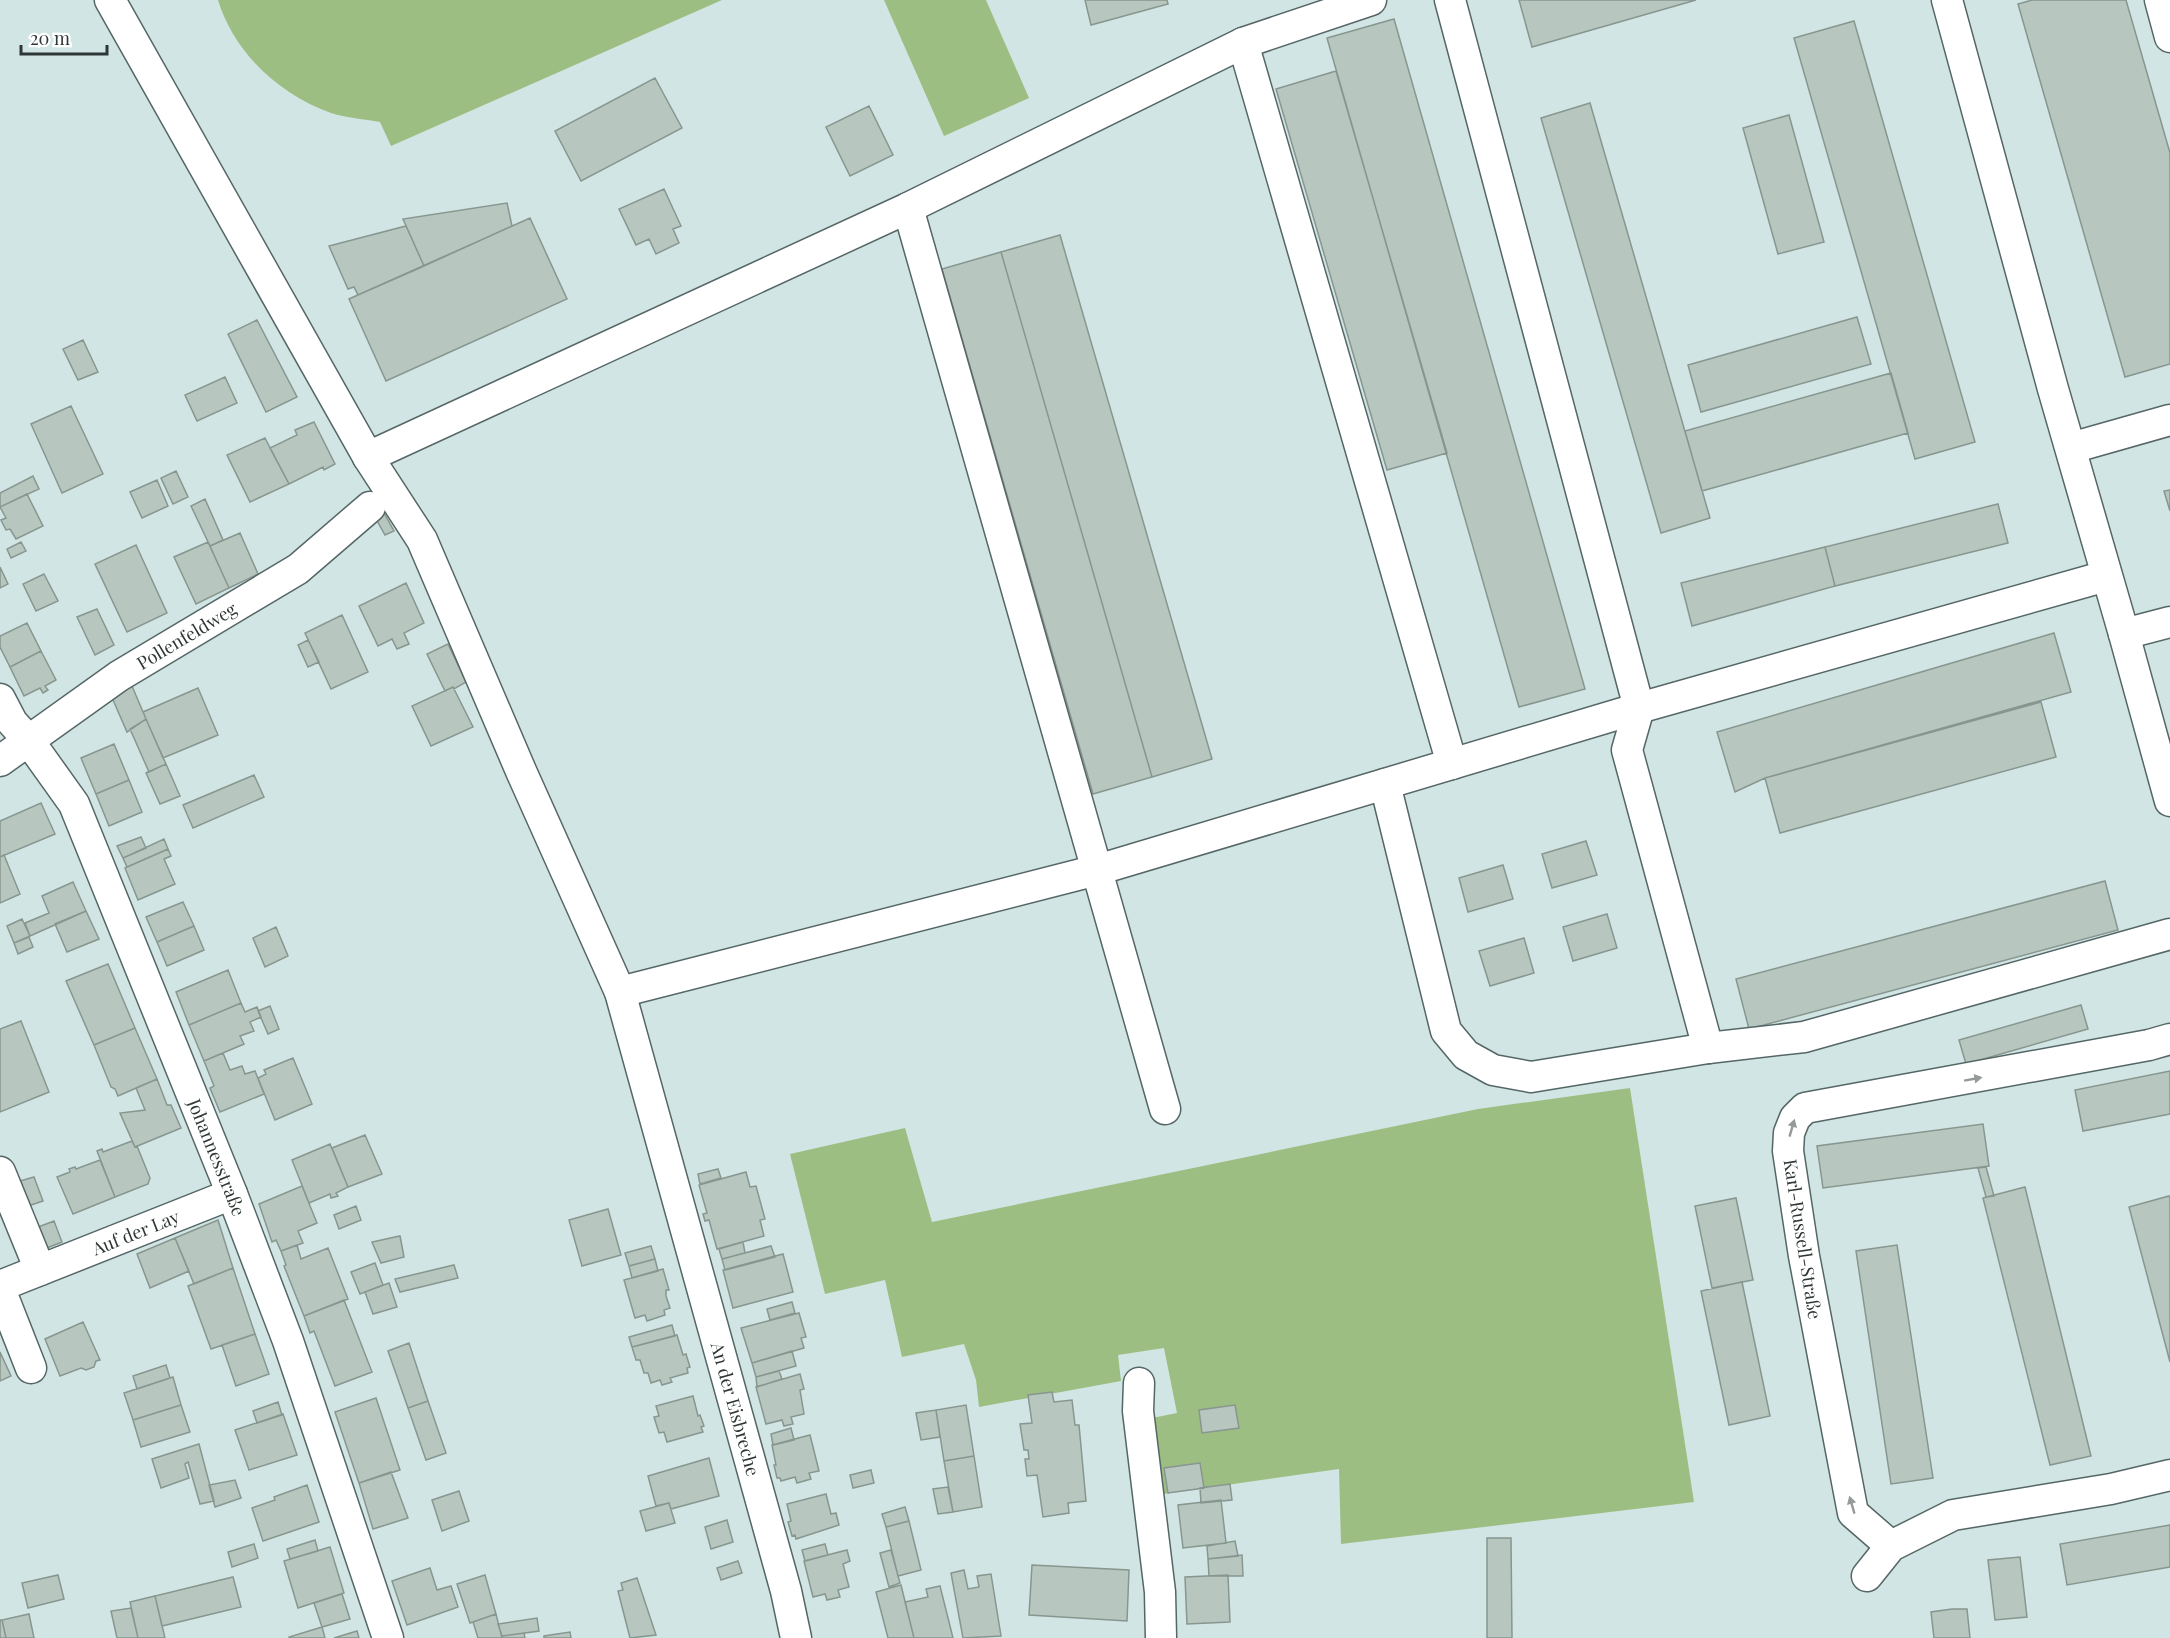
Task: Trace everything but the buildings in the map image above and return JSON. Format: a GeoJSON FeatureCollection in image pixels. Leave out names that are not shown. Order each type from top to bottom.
{"type":"FeatureCollection","features":[{"type":"Feature","properties":{"kind":"street","name":"An der Eisbreche"},"geometry":{"type":"LineString","coordinates":[[110,0],[368,457],[422,540],[521,771],[620,992],[786,1591],[796,1638]]}},
{"type":"Feature","properties":{"kind":"street"},"geometry":{"type":"LineString","coordinates":[[368,457],[908,208],[1243,43],[1371,0]]}},
{"type":"Feature","properties":{"kind":"street"},"geometry":{"type":"LineString","coordinates":[[1450,0],[1639,708],[1627,750],[1708,1048]]}},
{"type":"Feature","properties":{"kind":"street"},"geometry":{"type":"LineString","coordinates":[[1947,0],[2170,801]]}},
{"type":"Feature","properties":{"kind":"street"},"geometry":{"type":"LineString","coordinates":[[2160,0],[2170,36]]}},
{"type":"Feature","properties":{"kind":"street"},"geometry":{"type":"LineString","coordinates":[[1243,43],[1452,764]]}},
{"type":"Feature","properties":{"kind":"street"},"geometry":{"type":"LineString","coordinates":[[908,208],[1165,1109]]}},
{"type":"Feature","properties":{"kind":"street"},"geometry":{"type":"LineString","coordinates":[[2071,448],[2170,420]]}},
{"type":"Feature","properties":{"kind":"street","name":"Pollenfeldweg"},"geometry":{"type":"LineString","coordinates":[[0,760],[119,676],[298,569],[370,507]]}},
{"type":"Feature","properties":{"kind":"street"},"geometry":{"type":"LineString","coordinates":[[620,992],[1097,870],[1639,708],[2106,576]]}},
{"type":"Feature","properties":{"kind":"street"},"geometry":{"type":"LineString","coordinates":[[2124,634],[2170,622]]}},
{"type":"Feature","properties":{"kind":"street","name":"Johannesstraße"},"geometry":{"type":"LineString","coordinates":[[0,699],[12,722],[29,741],[74,804],[232,1194],[288,1341],[388,1638]]}},
{"type":"Feature","properties":{"kind":"street"},"geometry":{"type":"LineString","coordinates":[[1385,784],[1446,1031],[1466,1055],[1492,1070],[1531,1077],[1708,1048],[1804,1036],[2170,934]]}},
{"type":"Feature","properties":{"kind":"street","name":"Karl-Russell-Straße"},"geometry":{"type":"LineString","coordinates":[[1891,1546],[1853,1513],[1808,1279],[1788,1151],[1795,1118],[1805,1108],[2150,1046],[2170,1039]]}},
{"type":"Feature","properties":{"kind":"street"},"geometry":{"type":"LineString","coordinates":[[0,1172],[40,1270]]}},
{"type":"Feature","properties":{"kind":"street","name":"Auf der Lay"},"geometry":{"type":"LineString","coordinates":[[31,1368],[0,1288],[232,1194]]}},
{"type":"Feature","properties":{"kind":"street"},"geometry":{"type":"LineString","coordinates":[[1139,1383],[1138,1411],[1160,1592],[1161,1638]]}},
{"type":"Feature","properties":{"kind":"street"},"geometry":{"type":"LineString","coordinates":[[1867,1576],[1891,1546],[1953,1515],[2111,1489],[2170,1475]]}},
{"type":"Feature","properties":{"kind":"green space"},"geometry":{"type":"Polygon","coordinates":[[[218,0],[722,0],[391,146],[380,122],[331,113],[312,105],[294,95],[261,70],[235,37],[218,0]]]}},
{"type":"Feature","properties":{"kind":"green space"},"geometry":{"type":"Polygon","coordinates":[[[884,0],[986,0],[1029,98],[944,136],[884,0]]]}},
{"type":"Feature","properties":{"kind":"green space"},"geometry":{"type":"Polygon","coordinates":[[[1630,1088],[1694,1502],[1341,1544],[1339,1469],[1163,1494],[1152,1418],[1177,1413],[1164,1348],[1118,1355],[1121,1381],[979,1407],[976,1380],[964,1344],[902,1357],[885,1280],[825,1294],[790,1154],[905,1128],[932,1222],[1478,1109],[1630,1088]]]}}]}
